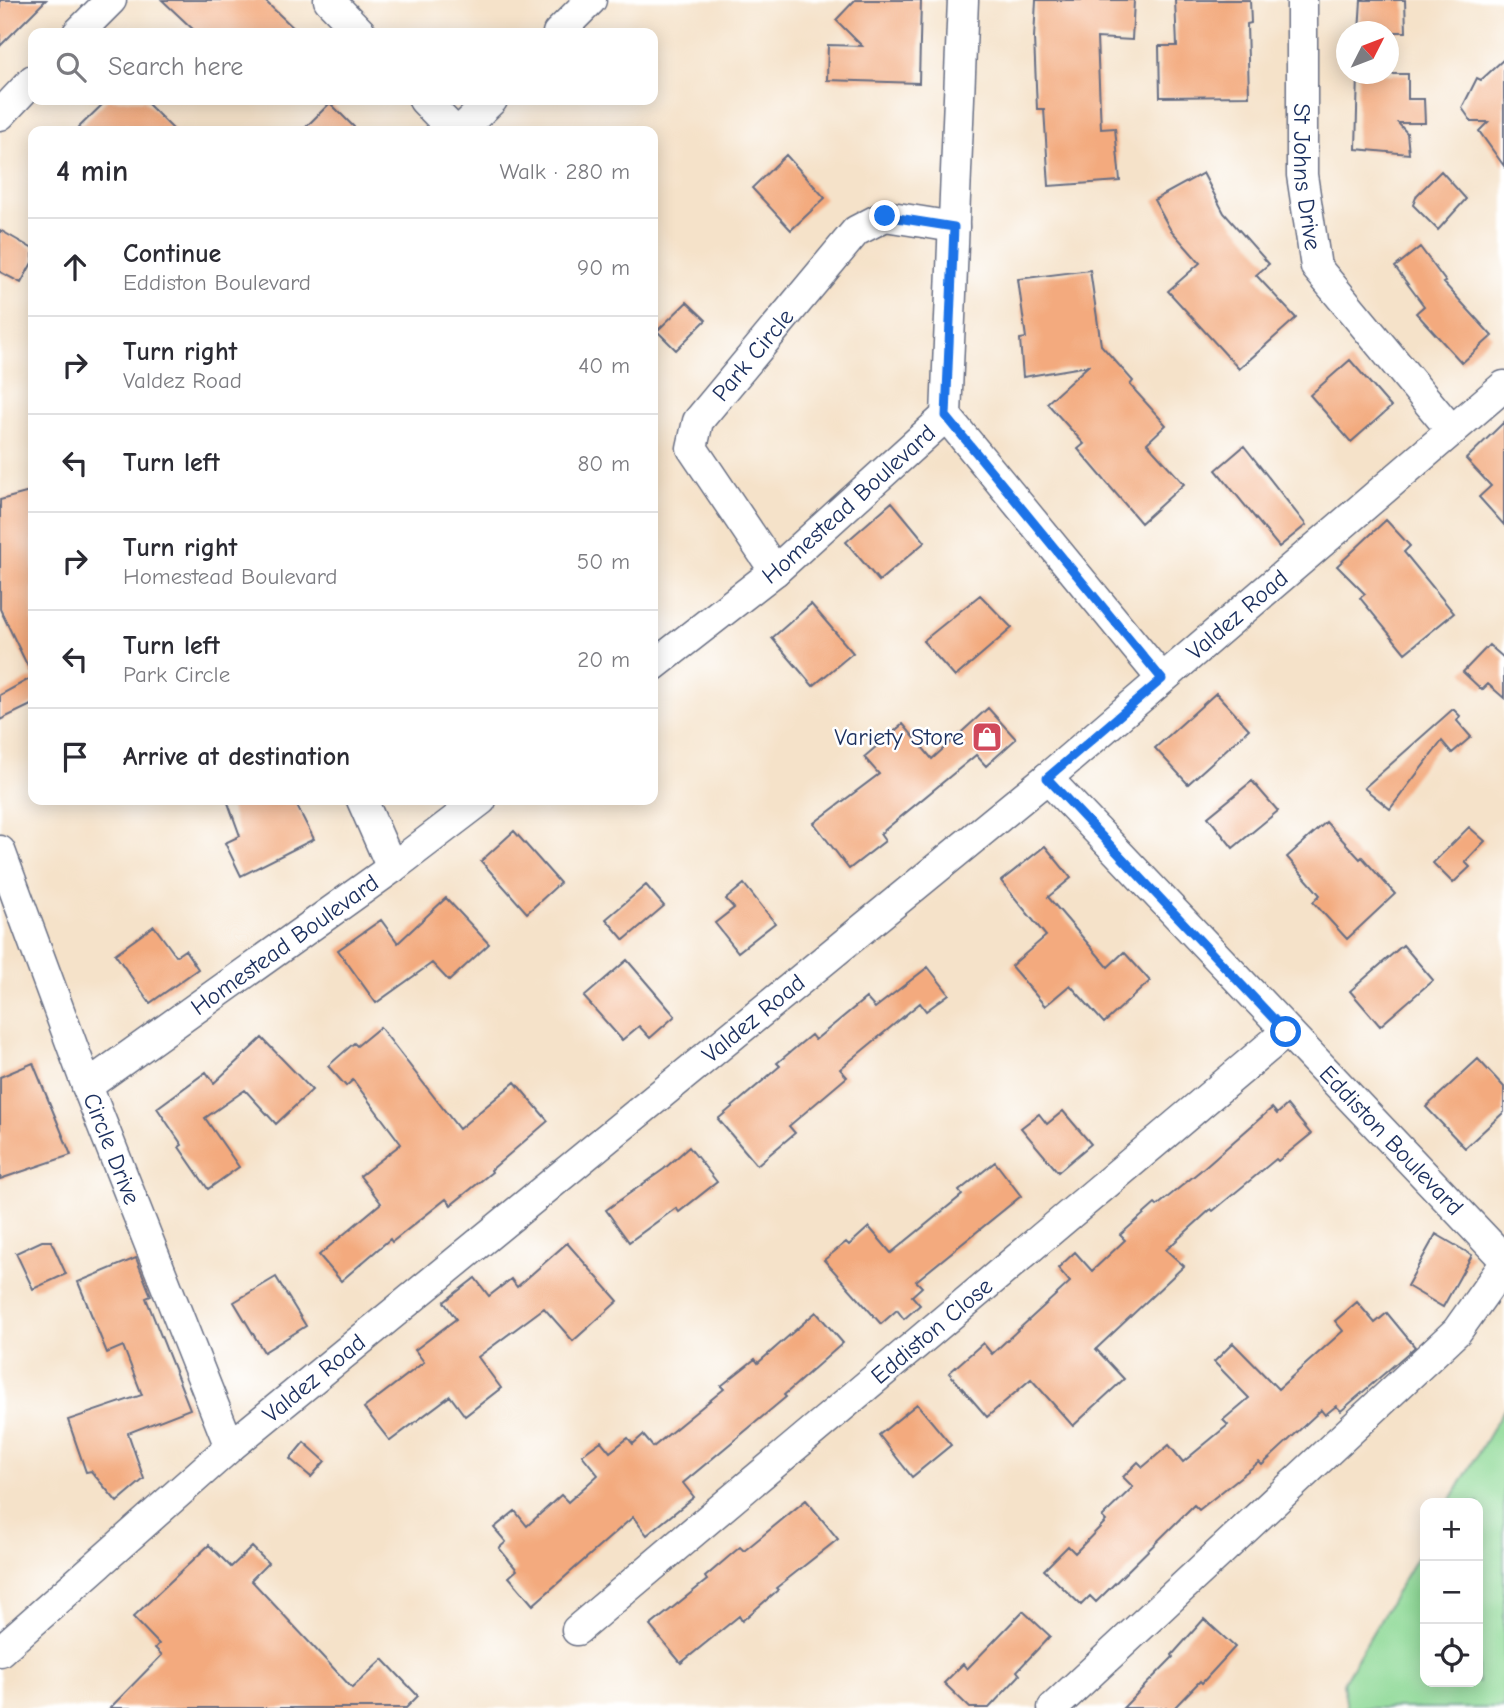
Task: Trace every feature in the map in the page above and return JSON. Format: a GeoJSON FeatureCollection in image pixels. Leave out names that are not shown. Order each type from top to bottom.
{"type":"FeatureCollection","features":[{"type":"Feature","properties":{"kind":"street"},"geometry":{"type":"LineString","coordinates":[[329,0],[355,28]]}},
{"type":"Feature","properties":{"kind":"street"},"geometry":{"type":"LineString","coordinates":[[563,28],[591,0]]}},
{"type":"Feature","properties":{"kind":"street","name":"Homestead Boulevard"},"geometry":{"type":"LineString","coordinates":[[658,662],[775,571],[946,416],[963,0]]}},
{"type":"Feature","properties":{"kind":"street","name":"St Johns Drive"},"geometry":{"type":"LineString","coordinates":[[1302,0],[1302,175],[1316,267],[1452,431]]}},
{"type":"Feature","properties":{"kind":"street"},"geometry":{"type":"LineString","coordinates":[[0,115],[28,85]]}},
{"type":"Feature","properties":{"kind":"street"},"geometry":{"type":"LineString","coordinates":[[429,105],[449,126]]}},
{"type":"Feature","properties":{"kind":"street"},"geometry":{"type":"LineString","coordinates":[[465,126],[487,105]]}},
{"type":"Feature","properties":{"kind":"street","name":"Park Circle"},"geometry":{"type":"LineString","coordinates":[[775,571],[691,448],[698,421],[856,232],[885,216],[954,227]]}},
{"type":"Feature","properties":{"kind":"street","name":"Valdez Road"},"geometry":{"type":"LineString","coordinates":[[0,1651],[230,1447],[1047,778],[1504,386]]}},
{"type":"Feature","properties":{"kind":"street"},"geometry":{"type":"LineString","coordinates":[[946,416],[1162,679]]}},
{"type":"Feature","properties":{"kind":"street","name":"Eddiston Boulevard"},"geometry":{"type":"LineString","coordinates":[[1047,778],[1504,1259]]}},
{"type":"Feature","properties":{"kind":"street"},"geometry":{"type":"LineString","coordinates":[[364,805],[392,869]]}},
{"type":"Feature","properties":{"kind":"street","name":"Homestead Boulevard"},"geometry":{"type":"LineString","coordinates":[[87,1086],[392,869],[475,805]]}},
{"type":"Feature","properties":{"kind":"street","name":"Circle Drive"},"geometry":{"type":"LineString","coordinates":[[0,850],[87,1086],[230,1447]]}},
{"type":"Feature","properties":{"kind":"street","name":"Eddiston Close"},"geometry":{"type":"LineString","coordinates":[[577,1630],[1286,1032]]}},
{"type":"Feature","properties":{"kind":"street"},"geometry":{"type":"LineString","coordinates":[[1053,1708],[1457,1331],[1504,1265]]}},
{"type":"Feature","properties":{"kind":"green space"},"geometry":{"type":"Polygon","coordinates":[[[1504,1409],[1504,1708],[1347,1708],[1343,1683],[1420,1552],[1420,1687],[1483,1687],[1483,1498],[1452,1498],[1504,1409]]]}},
{"type":"Feature","properties":{"kind":"building"},"geometry":{"type":"Polygon","coordinates":[[[0,0],[46,0],[0,46],[0,0]]]}},
{"type":"Feature","properties":{"kind":"building"},"geometry":{"type":"Polygon","coordinates":[[[162,0],[264,0],[294,28],[192,28],[162,0]]]}},
{"type":"Feature","properties":{"kind":"building"},"geometry":{"type":"Polygon","coordinates":[[[855,0],[921,0],[919,83],[827,80],[828,45],[862,46],[836,20],[855,0]]]}},
{"type":"Feature","properties":{"kind":"building"},"geometry":{"type":"Polygon","coordinates":[[[1036,0],[1134,0],[1132,40],[1097,38],[1101,129],[1115,128],[1120,181],[1049,186],[1044,109],[1037,109],[1034,38],[1036,0]]]}},
{"type":"Feature","properties":{"kind":"building"},"geometry":{"type":"Polygon","coordinates":[[[1175,0],[1250,0],[1251,23],[1247,24],[1249,96],[1160,97],[1159,46],[1177,46],[1175,0]]]}},
{"type":"Feature","properties":{"kind":"building"},"geometry":{"type":"Polygon","coordinates":[[[1361,0],[1405,0],[1406,32],[1399,32],[1399,21],[1360,21],[1361,0]]]}},
{"type":"Feature","properties":{"kind":"building"},"geometry":{"type":"Polygon","coordinates":[[[1504,59],[1504,166],[1479,131],[1488,122],[1472,122],[1462,108],[1477,78],[1481,80],[1504,59]]]}},
{"type":"Feature","properties":{"kind":"building"},"geometry":{"type":"Polygon","coordinates":[[[1399,74],[1408,74],[1408,99],[1424,99],[1425,123],[1398,123],[1407,133],[1409,154],[1356,149],[1358,84],[1399,84],[1399,74]]]}},
{"type":"Feature","properties":{"kind":"building"},"geometry":{"type":"Polygon","coordinates":[[[102,105],[149,105],[170,126],[80,126],[102,105]]]}},
{"type":"Feature","properties":{"kind":"building"},"geometry":{"type":"Polygon","coordinates":[[[328,105],[332,105],[353,126],[307,126],[328,105]]]}},
{"type":"Feature","properties":{"kind":"building"},"geometry":{"type":"Polygon","coordinates":[[[786,155],[825,198],[791,230],[752,188],[786,155]]]}},
{"type":"Feature","properties":{"kind":"building"},"geometry":{"type":"Polygon","coordinates":[[[1441,171],[1466,199],[1438,230],[1413,205],[1417,195],[1441,171]]]}},
{"type":"Feature","properties":{"kind":"building"},"geometry":{"type":"Polygon","coordinates":[[[1203,173],[1224,213],[1269,264],[1256,275],[1296,318],[1239,369],[1168,291],[1200,263],[1170,229],[1154,200],[1203,173]]]}},
{"type":"Feature","properties":{"kind":"building"},"geometry":{"type":"Polygon","coordinates":[[[0,230],[28,246],[28,270],[21,283],[0,272],[0,230]]]}},
{"type":"Feature","properties":{"kind":"building"},"geometry":{"type":"Polygon","coordinates":[[[1420,247],[1446,282],[1444,283],[1492,336],[1462,363],[1416,313],[1424,306],[1395,267],[1420,247]]]}},
{"type":"Feature","properties":{"kind":"building"},"geometry":{"type":"Polygon","coordinates":[[[1090,270],[1101,345],[1133,381],[1130,385],[1166,425],[1147,443],[1184,484],[1141,523],[1078,449],[1084,444],[1047,403],[1088,366],[1023,377],[1020,339],[1026,338],[1018,279],[1090,270]]]}},
{"type":"Feature","properties":{"kind":"building"},"geometry":{"type":"Polygon","coordinates":[[[687,302],[706,320],[676,350],[658,330],[687,302]]]}},
{"type":"Feature","properties":{"kind":"building"},"geometry":{"type":"Polygon","coordinates":[[[1350,360],[1391,407],[1351,442],[1310,395],[1350,360]]]}},
{"type":"Feature","properties":{"kind":"building"},"geometry":{"type":"Polygon","coordinates":[[[1504,422],[1504,525],[1479,497],[1491,486],[1466,459],[1504,422]]]}},
{"type":"Feature","properties":{"kind":"building"},"geometry":{"type":"Polygon","coordinates":[[[1244,446],[1306,525],[1279,547],[1216,470],[1244,446]]]}},
{"type":"Feature","properties":{"kind":"building"},"geometry":{"type":"Polygon","coordinates":[[[28,492],[28,667],[0,609],[0,500],[28,492]]]}},
{"type":"Feature","properties":{"kind":"building"},"geometry":{"type":"Polygon","coordinates":[[[892,502],[925,542],[879,581],[846,542],[892,502]]]}},
{"type":"Feature","properties":{"kind":"building"},"geometry":{"type":"Polygon","coordinates":[[[1386,520],[1410,546],[1404,552],[1454,613],[1405,653],[1360,598],[1365,594],[1337,566],[1386,520]]]}},
{"type":"Feature","properties":{"kind":"building"},"geometry":{"type":"Polygon","coordinates":[[[980,595],[1012,628],[955,677],[923,641],[980,595]]]}},
{"type":"Feature","properties":{"kind":"building"},"geometry":{"type":"Polygon","coordinates":[[[811,604],[853,653],[813,686],[772,638],[811,604]]]}},
{"type":"Feature","properties":{"kind":"building"},"geometry":{"type":"Polygon","coordinates":[[[1489,645],[1504,658],[1504,698],[1488,684],[1482,690],[1463,672],[1489,645]]]}},
{"type":"Feature","properties":{"kind":"building"},"geometry":{"type":"Polygon","coordinates":[[[28,680],[28,706],[0,720],[0,695],[28,680]]]}},
{"type":"Feature","properties":{"kind":"building"},"geometry":{"type":"Polygon","coordinates":[[[1216,693],[1249,729],[1188,784],[1155,748],[1216,693]]]}},
{"type":"Feature","properties":{"kind":"building"},"geometry":{"type":"Polygon","coordinates":[[[988,708],[1016,739],[986,766],[976,755],[880,834],[885,841],[849,869],[814,823],[879,774],[864,757],[903,724],[932,759],[988,708]]]}},
{"type":"Feature","properties":{"kind":"building"},"geometry":{"type":"Polygon","coordinates":[[[1453,709],[1460,716],[1457,721],[1471,737],[1452,753],[1442,741],[1390,809],[1364,788],[1453,709]]]}},
{"type":"Feature","properties":{"kind":"building"},"geometry":{"type":"Polygon","coordinates":[[[1252,781],[1278,811],[1233,848],[1208,817],[1252,781]]]}},
{"type":"Feature","properties":{"kind":"building"},"geometry":{"type":"Polygon","coordinates":[[[229,805],[297,805],[314,839],[241,876],[225,843],[240,836],[229,805]]]}},
{"type":"Feature","properties":{"kind":"building"},"geometry":{"type":"Polygon","coordinates":[[[1326,822],[1395,894],[1347,939],[1313,902],[1320,895],[1287,857],[1326,822]]]}},
{"type":"Feature","properties":{"kind":"building"},"geometry":{"type":"Polygon","coordinates":[[[1469,827],[1485,841],[1465,862],[1470,867],[1453,883],[1433,863],[1469,827]]]}},
{"type":"Feature","properties":{"kind":"building"},"geometry":{"type":"Polygon","coordinates":[[[514,831],[560,883],[527,913],[481,861],[514,831]]]}},
{"type":"Feature","properties":{"kind":"building"},"geometry":{"type":"Polygon","coordinates":[[[1045,846],[1071,878],[1048,897],[1108,967],[1124,952],[1150,981],[1104,1023],[1070,985],[1045,1006],[1011,966],[1046,936],[1001,881],[1045,846]]]}},
{"type":"Feature","properties":{"kind":"building"},"geometry":{"type":"Polygon","coordinates":[[[744,884],[775,923],[738,952],[715,923],[734,908],[726,899],[744,884]]]}},
{"type":"Feature","properties":{"kind":"building"},"geometry":{"type":"Polygon","coordinates":[[[646,885],[664,906],[624,940],[606,919],[646,885]]]}},
{"type":"Feature","properties":{"kind":"building"},"geometry":{"type":"Polygon","coordinates":[[[446,898],[489,944],[449,981],[432,963],[376,1003],[338,950],[381,920],[398,943],[446,898]]]}},
{"type":"Feature","properties":{"kind":"building"},"geometry":{"type":"Polygon","coordinates":[[[154,926],[176,956],[185,950],[198,969],[150,1003],[115,954],[154,926]]]}},
{"type":"Feature","properties":{"kind":"building"},"geometry":{"type":"Polygon","coordinates":[[[1403,945],[1433,980],[1380,1026],[1350,991],[1403,945]]]}},
{"type":"Feature","properties":{"kind":"building"},"geometry":{"type":"Polygon","coordinates":[[[627,960],[675,1016],[650,1038],[639,1026],[622,1040],[584,997],[627,960]]]}},
{"type":"Feature","properties":{"kind":"building"},"geometry":{"type":"Polygon","coordinates":[[[928,967],[949,994],[926,1011],[920,1003],[840,1069],[847,1077],[789,1126],[795,1133],[757,1165],[718,1119],[780,1066],[777,1063],[811,1035],[815,1040],[866,998],[875,1008],[928,967]]]}},
{"type":"Feature","properties":{"kind":"building"},"geometry":{"type":"Polygon","coordinates":[[[380,1027],[459,1129],[515,1082],[548,1121],[451,1205],[446,1199],[392,1242],[390,1239],[341,1281],[319,1255],[381,1203],[360,1176],[401,1144],[353,1080],[346,1086],[328,1066],[354,1043],[357,1046],[380,1027]]]}},
{"type":"Feature","properties":{"kind":"building"},"geometry":{"type":"Polygon","coordinates":[[[262,1038],[312,1090],[276,1124],[245,1090],[205,1118],[239,1167],[208,1189],[179,1147],[182,1145],[157,1108],[206,1072],[214,1083],[262,1038]]]}},
{"type":"Feature","properties":{"kind":"building"},"geometry":{"type":"Polygon","coordinates":[[[1478,1059],[1504,1087],[1504,1112],[1465,1148],[1426,1107],[1478,1059]]]}},
{"type":"Feature","properties":{"kind":"building"},"geometry":{"type":"Polygon","coordinates":[[[33,1063],[71,1155],[0,1179],[0,1077],[33,1063]]]}},
{"type":"Feature","properties":{"kind":"building"},"geometry":{"type":"Polygon","coordinates":[[[1287,1105],[1311,1134],[1213,1211],[1211,1209],[1166,1250],[1184,1266],[1096,1349],[1124,1379],[1073,1426],[1031,1379],[987,1417],[949,1373],[983,1343],[992,1354],[1070,1282],[1058,1268],[1075,1252],[1092,1271],[1125,1240],[1120,1235],[1155,1204],[1157,1206],[1200,1171],[1272,1108],[1277,1114],[1287,1105]]]}},
{"type":"Feature","properties":{"kind":"building"},"geometry":{"type":"Polygon","coordinates":[[[1063,1111],[1091,1144],[1058,1172],[1021,1128],[1039,1114],[1047,1124],[1063,1111]]]}},
{"type":"Feature","properties":{"kind":"building"},"geometry":{"type":"Polygon","coordinates":[[[689,1147],[717,1182],[679,1212],[676,1208],[629,1242],[606,1210],[664,1169],[689,1147]]]}},
{"type":"Feature","properties":{"kind":"building"},"geometry":{"type":"Polygon","coordinates":[[[995,1162],[1021,1196],[916,1281],[922,1287],[912,1296],[920,1305],[904,1319],[897,1310],[881,1324],[824,1260],[846,1242],[849,1245],[869,1227],[891,1253],[962,1195],[959,1191],[995,1162]]]}},
{"type":"Feature","properties":{"kind":"building"},"geometry":{"type":"Polygon","coordinates":[[[1436,1234],[1472,1255],[1443,1307],[1407,1286],[1436,1234]]]}},
{"type":"Feature","properties":{"kind":"building"},"geometry":{"type":"Polygon","coordinates":[[[42,1241],[51,1241],[66,1274],[33,1289],[16,1253],[42,1241]]]}},
{"type":"Feature","properties":{"kind":"building"},"geometry":{"type":"Polygon","coordinates":[[[567,1243],[618,1301],[573,1341],[544,1308],[478,1357],[501,1388],[465,1416],[450,1396],[390,1441],[364,1408],[424,1362],[415,1350],[456,1319],[444,1302],[475,1278],[489,1296],[511,1279],[517,1287],[567,1243]]]}},
{"type":"Feature","properties":{"kind":"building"},"geometry":{"type":"Polygon","coordinates":[[[136,1258],[151,1296],[146,1298],[190,1409],[128,1433],[144,1479],[117,1502],[91,1471],[86,1472],[68,1420],[142,1395],[123,1346],[107,1353],[78,1282],[136,1258]]]}},
{"type":"Feature","properties":{"kind":"building"},"geometry":{"type":"Polygon","coordinates":[[[276,1277],[306,1326],[264,1352],[234,1302],[276,1277]]]}},
{"type":"Feature","properties":{"kind":"building"},"geometry":{"type":"Polygon","coordinates":[[[1357,1302],[1375,1323],[1387,1313],[1415,1347],[1341,1411],[1336,1406],[1325,1415],[1321,1410],[1262,1465],[1259,1462],[1199,1510],[1194,1505],[1096,1602],[1090,1596],[1081,1605],[1044,1570],[1068,1546],[1075,1553],[1106,1521],[1102,1517],[1133,1487],[1123,1477],[1138,1462],[1143,1467],[1169,1445],[1183,1462],[1228,1425],[1223,1420],[1249,1398],[1214,1362],[1233,1343],[1278,1389],[1343,1331],[1335,1321],[1357,1302]]]}},
{"type":"Feature","properties":{"kind":"building"},"geometry":{"type":"Polygon","coordinates":[[[816,1312],[843,1343],[784,1395],[786,1397],[683,1483],[694,1497],[647,1535],[633,1517],[533,1605],[509,1577],[517,1570],[499,1548],[506,1542],[494,1528],[515,1511],[527,1526],[561,1495],[568,1502],[598,1475],[582,1455],[601,1441],[610,1452],[628,1438],[633,1444],[643,1435],[653,1447],[724,1389],[721,1386],[755,1359],[758,1363],[816,1312]]]}},
{"type":"Feature","properties":{"kind":"building"},"geometry":{"type":"Polygon","coordinates":[[[917,1404],[951,1445],[912,1477],[879,1435],[917,1404]]]}},
{"type":"Feature","properties":{"kind":"building"},"geometry":{"type":"Polygon","coordinates":[[[304,1442],[325,1461],[311,1477],[290,1459],[304,1442]]]}},
{"type":"Feature","properties":{"kind":"building"},"geometry":{"type":"Polygon","coordinates":[[[806,1500],[838,1539],[776,1588],[778,1590],[742,1621],[739,1616],[681,1663],[650,1626],[707,1580],[705,1577],[740,1547],[744,1551],[806,1500]]]}},
{"type":"Feature","properties":{"kind":"building"},"geometry":{"type":"Polygon","coordinates":[[[209,1545],[231,1567],[252,1547],[268,1563],[251,1580],[352,1688],[383,1659],[418,1696],[406,1708],[110,1708],[162,1655],[155,1648],[159,1644],[133,1617],[209,1545]]]}},
{"type":"Feature","properties":{"kind":"building"},"geometry":{"type":"Polygon","coordinates":[[[1023,1611],[1050,1636],[1017,1671],[1020,1675],[989,1708],[970,1708],[944,1683],[963,1664],[967,1669],[1023,1611]]]}},
{"type":"Feature","properties":{"kind":"building"},"geometry":{"type":"Polygon","coordinates":[[[1204,1619],[1235,1647],[1202,1683],[1200,1681],[1174,1708],[1123,1708],[1173,1657],[1204,1619]]]}},
{"type":"Feature","properties":{"kind":"place","name":"Variety Store"},"geometry":{"type":"Point","coordinates":[987,737]}},
{"type":"Feature","properties":{"kind":"route"},"geometry":{"type":"LineString","coordinates":[[885,216],[954,227],[946,416],[1162,679],[1047,778],[1286,1032]]}}]}
